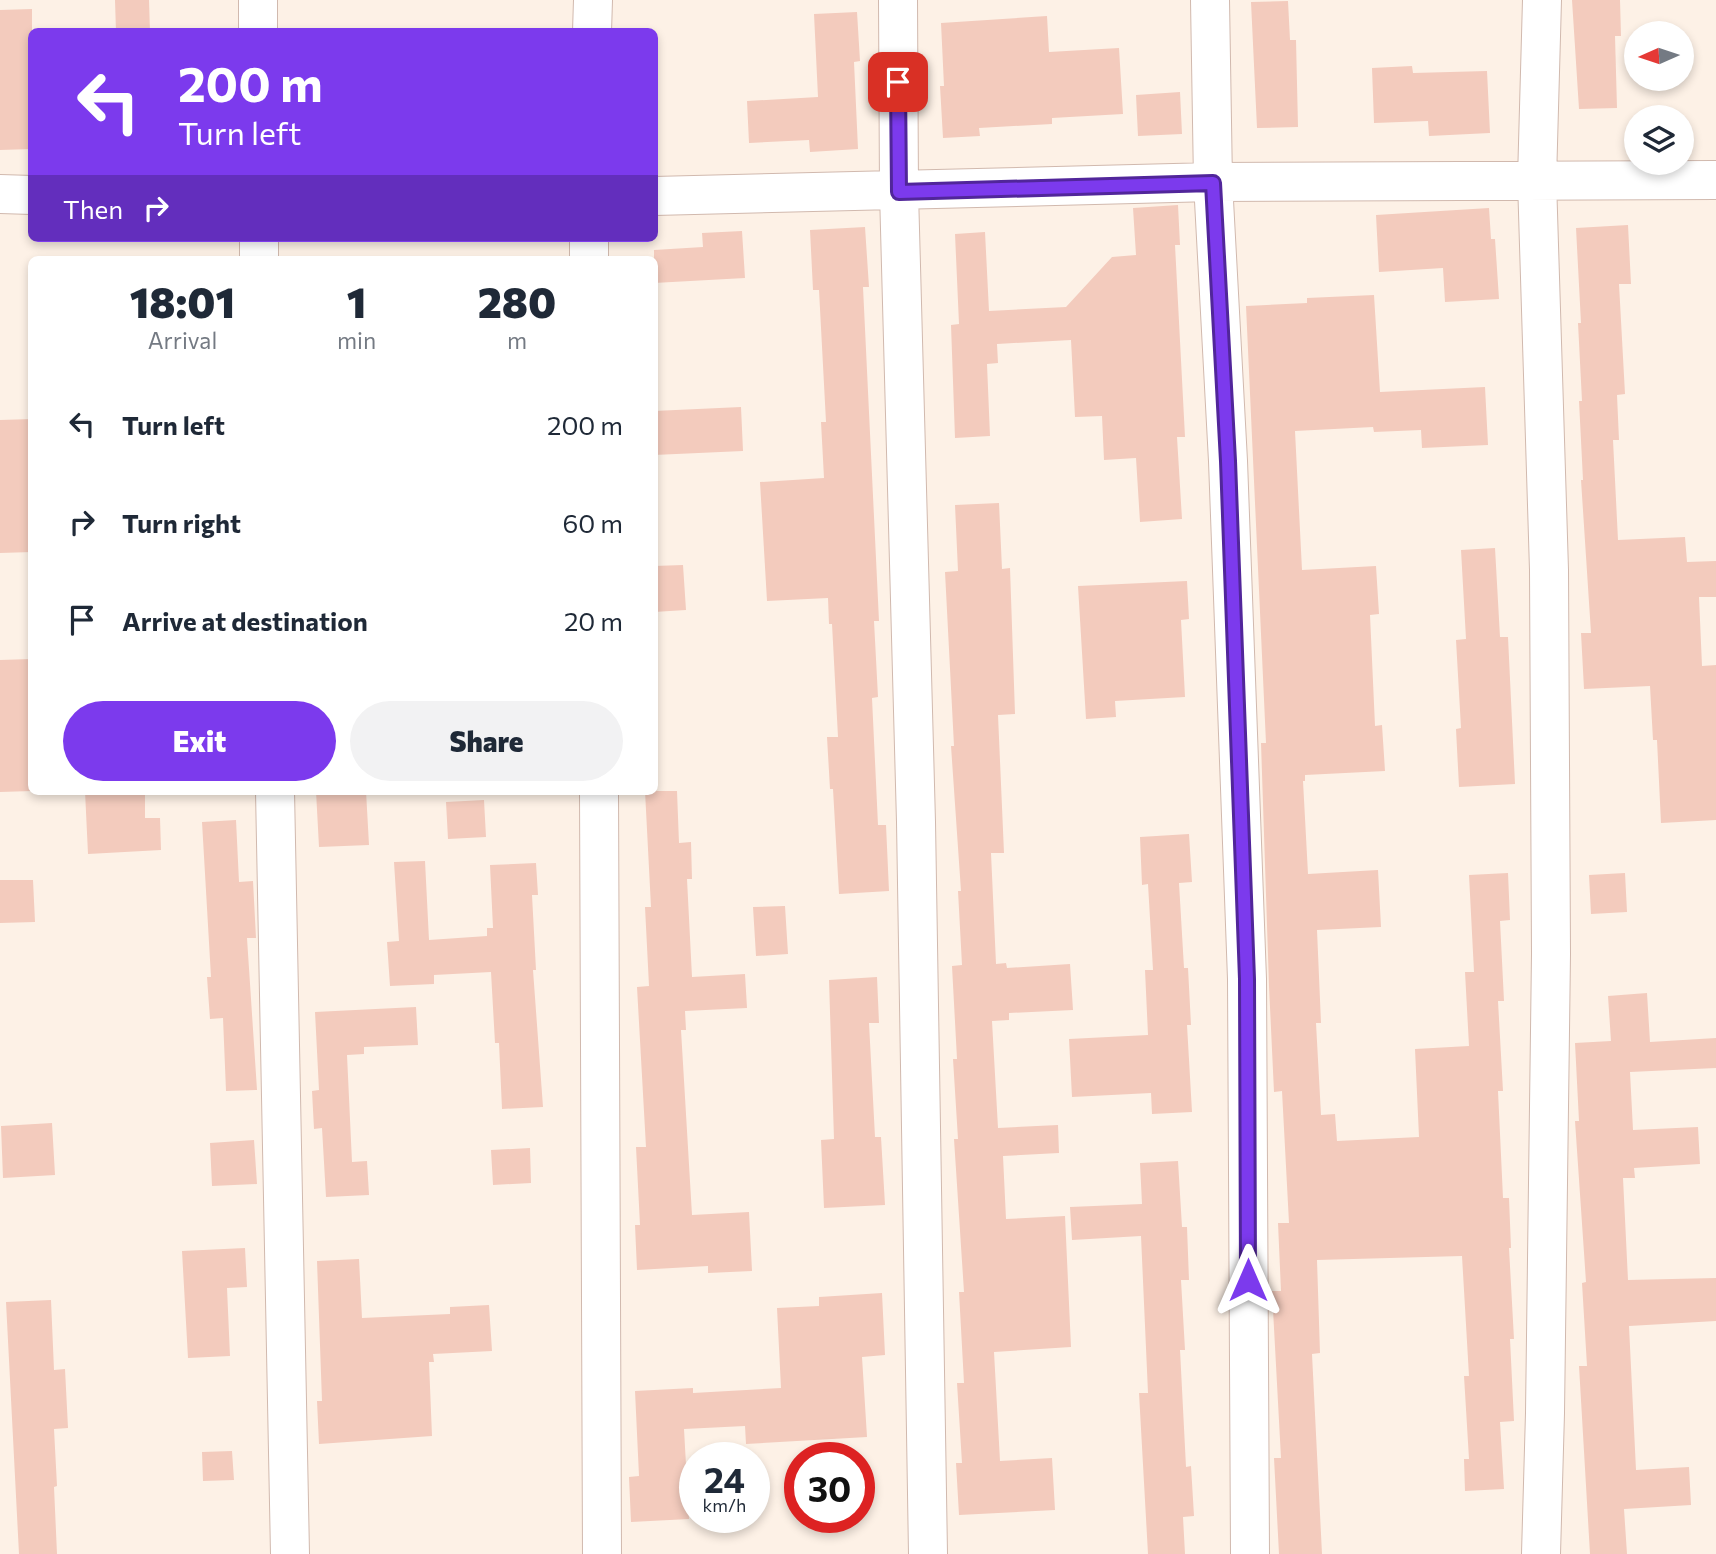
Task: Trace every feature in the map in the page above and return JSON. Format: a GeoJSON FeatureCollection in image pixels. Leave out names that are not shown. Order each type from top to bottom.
{"type":"FeatureCollection","features":[{"type":"Feature","properties":{"kind":"street"},"geometry":{"type":"LineString","coordinates":[[258,0],[258,28]]}},
{"type":"Feature","properties":{"kind":"street"},"geometry":{"type":"LineString","coordinates":[[592,28],[593,0]]}},
{"type":"Feature","properties":{"kind":"street"},"geometry":{"type":"LineString","coordinates":[[898,0],[899,192],[916,821],[928,1554]]}},
{"type":"Feature","properties":{"kind":"street"},"geometry":{"type":"LineString","coordinates":[[1210,0],[1213,183],[1228,461],[1247,965],[1250,1554]]}},
{"type":"Feature","properties":{"kind":"street"},"geometry":{"type":"LineString","coordinates":[[1541,1554],[1551,940],[1549,570],[1537,180],[1542,0]]}},
{"type":"Feature","properties":{"kind":"street"},"geometry":{"type":"LineString","coordinates":[[658,196],[1213,183],[1716,180]]}},
{"type":"Feature","properties":{"kind":"street"},"geometry":{"type":"LineString","coordinates":[[0,194],[28,195]]}},
{"type":"Feature","properties":{"kind":"street"},"geometry":{"type":"LineString","coordinates":[[275,795],[290,1554]]}},
{"type":"Feature","properties":{"kind":"street"},"geometry":{"type":"LineString","coordinates":[[599,795],[602,1554]]}},
{"type":"Feature","properties":{"kind":"building"},"geometry":{"type":"Polygon","coordinates":[[[115,0],[149,0],[150,28],[116,28],[115,0]]]}},
{"type":"Feature","properties":{"kind":"building"},"geometry":{"type":"Polygon","coordinates":[[[1572,0],[1620,0],[1621,36],[1615,36],[1617,108],[1579,109],[1572,0]]]}},
{"type":"Feature","properties":{"kind":"building"},"geometry":{"type":"Polygon","coordinates":[[[1288,1],[1290,40],[1296,40],[1298,127],[1257,128],[1251,2],[1288,1]]]}},
{"type":"Feature","properties":{"kind":"building"},"geometry":{"type":"Polygon","coordinates":[[[32,9],[32,28],[28,28],[28,149],[0,150],[0,10],[32,9]]]}},
{"type":"Feature","properties":{"kind":"building"},"geometry":{"type":"Polygon","coordinates":[[[857,12],[860,61],[854,62],[858,149],[810,152],[809,140],[749,143],[747,101],[818,97],[814,14],[857,12]]]}},
{"type":"Feature","properties":{"kind":"building"},"geometry":{"type":"Polygon","coordinates":[[[1047,16],[1049,52],[1119,48],[1123,114],[1052,118],[1052,124],[979,128],[980,136],[943,138],[941,23],[1047,16]]]}},
{"type":"Feature","properties":{"kind":"building"},"geometry":{"type":"Polygon","coordinates":[[[1412,66],[1413,73],[1487,71],[1490,133],[1429,136],[1428,121],[1374,123],[1372,68],[1412,66]]]}},
{"type":"Feature","properties":{"kind":"building"},"geometry":{"type":"Polygon","coordinates":[[[1180,92],[1182,134],[1138,136],[1136,95],[1180,92]]]}},
{"type":"Feature","properties":{"kind":"building"},"geometry":{"type":"Polygon","coordinates":[[[1178,205],[1180,245],[1175,245],[1185,437],[1177,437],[1182,519],[1140,522],[1136,458],[1104,460],[1102,416],[1075,417],[1071,340],[997,344],[998,363],[987,364],[990,436],[955,438],[951,325],[959,324],[955,234],[985,232],[989,311],[1066,307],[1112,257],[1136,255],[1133,208],[1178,205]]]}},
{"type":"Feature","properties":{"kind":"building"},"geometry":{"type":"Polygon","coordinates":[[[1489,208],[1491,239],[1495,239],[1499,299],[1445,302],[1443,268],[1379,272],[1376,215],[1489,208]]]}},
{"type":"Feature","properties":{"kind":"building"},"geometry":{"type":"Polygon","coordinates":[[[1628,225],[1631,284],[1619,284],[1625,394],[1617,395],[1619,440],[1613,440],[1618,540],[1685,537],[1687,562],[1716,561],[1716,597],[1699,597],[1702,666],[1716,665],[1716,820],[1661,823],[1657,740],[1653,740],[1650,686],[1584,689],[1581,633],[1591,633],[1581,480],[1579,401],[1582,401],[1578,323],[1581,323],[1576,228],[1628,225]]]}},
{"type":"Feature","properties":{"kind":"building"},"geometry":{"type":"Polygon","coordinates":[[[865,227],[869,287],[863,287],[879,621],[874,621],[878,697],[872,698],[878,825],[886,825],[889,891],[839,894],[827,737],[838,737],[832,624],[829,624],[828,598],[767,601],[760,482],[824,478],[821,422],[826,422],[819,290],[813,290],[810,230],[865,227]]]}},
{"type":"Feature","properties":{"kind":"building"},"geometry":{"type":"Polygon","coordinates":[[[742,231],[745,278],[658,283],[658,256],[654,256],[654,250],[703,247],[702,233],[742,231]]]}},
{"type":"Feature","properties":{"kind":"building"},"geometry":{"type":"Polygon","coordinates":[[[1374,295],[1380,392],[1485,387],[1488,445],[1422,448],[1421,430],[1374,432],[1373,427],[1295,431],[1302,570],[1376,566],[1379,614],[1370,615],[1375,726],[1382,725],[1385,771],[1305,775],[1303,781],[1308,874],[1378,870],[1381,927],[1317,930],[1321,1023],[1316,1023],[1321,1115],[1335,1114],[1337,1141],[1419,1137],[1415,1049],[1469,1046],[1465,972],[1474,972],[1469,875],[1508,873],[1510,920],[1500,921],[1504,1001],[1498,1001],[1503,1091],[1498,1091],[1503,1198],[1509,1198],[1514,1339],[1510,1339],[1514,1421],[1500,1422],[1504,1489],[1465,1491],[1464,1459],[1469,1459],[1464,1376],[1469,1376],[1462,1256],[1317,1260],[1320,1353],[1312,1354],[1322,1554],[1279,1554],[1274,1458],[1281,1458],[1272,1291],[1281,1291],[1278,1223],[1289,1223],[1282,1091],[1274,1092],[1269,986],[1261,743],[1266,743],[1246,306],[1307,303],[1307,298],[1374,295]]]}},
{"type":"Feature","properties":{"kind":"building"},"geometry":{"type":"Polygon","coordinates":[[[741,407],[743,451],[658,455],[658,411],[741,407]]]}},
{"type":"Feature","properties":{"kind":"building"},"geometry":{"type":"Polygon","coordinates":[[[28,419],[28,552],[0,553],[0,420],[28,419]]]}},
{"type":"Feature","properties":{"kind":"building"},"geometry":{"type":"Polygon","coordinates":[[[999,503],[1002,569],[1010,568],[1015,714],[998,715],[1004,853],[991,853],[996,964],[1006,963],[1007,968],[1070,964],[1073,1010],[1009,1013],[1009,1020],[992,1021],[998,1128],[1058,1125],[1059,1153],[1003,1156],[1006,1219],[1065,1216],[1071,1347],[994,1352],[1000,1461],[1052,1458],[1055,1510],[959,1515],[956,1463],[962,1463],[957,1383],[964,1383],[959,1292],[964,1292],[954,1139],[958,1139],[953,1059],[957,1059],[952,966],[962,965],[958,891],[961,891],[951,746],[954,746],[945,572],[958,571],[955,505],[999,503]]]}},
{"type":"Feature","properties":{"kind":"building"},"geometry":{"type":"Polygon","coordinates":[[[1495,548],[1500,637],[1508,637],[1515,784],[1459,787],[1456,729],[1461,728],[1456,640],[1466,639],[1461,550],[1495,548]]]}},
{"type":"Feature","properties":{"kind":"building"},"geometry":{"type":"Polygon","coordinates":[[[683,565],[686,610],[658,612],[658,566],[683,565]]]}},
{"type":"Feature","properties":{"kind":"building"},"geometry":{"type":"Polygon","coordinates":[[[1187,581],[1189,619],[1181,620],[1185,697],[1115,701],[1116,717],[1086,719],[1078,586],[1187,581]]]}},
{"type":"Feature","properties":{"kind":"building"},"geometry":{"type":"Polygon","coordinates":[[[28,659],[28,791],[0,792],[0,660],[28,659]]]}},
{"type":"Feature","properties":{"kind":"building"},"geometry":{"type":"Polygon","coordinates":[[[658,791],[677,791],[679,843],[691,842],[692,879],[687,879],[692,977],[745,974],[747,1008],[685,1011],[686,1030],[681,1030],[692,1215],[749,1212],[752,1271],[708,1273],[708,1266],[637,1270],[635,1225],[640,1225],[636,1147],[646,1147],[637,987],[649,986],[645,907],[651,907],[645,795],[658,795],[658,791]]]}},
{"type":"Feature","properties":{"kind":"building"},"geometry":{"type":"Polygon","coordinates":[[[85,795],[145,795],[145,818],[160,818],[161,850],[88,854],[85,795]]]}},
{"type":"Feature","properties":{"kind":"building"},"geometry":{"type":"Polygon","coordinates":[[[316,795],[366,795],[369,845],[319,847],[316,795]]]}},
{"type":"Feature","properties":{"kind":"building"},"geometry":{"type":"Polygon","coordinates":[[[484,800],[486,837],[448,839],[446,802],[484,800]]]}},
{"type":"Feature","properties":{"kind":"building"},"geometry":{"type":"Polygon","coordinates":[[[236,820],[239,882],[253,881],[256,938],[247,938],[257,1090],[226,1091],[223,1018],[210,1019],[207,977],[211,977],[202,822],[236,820]]]}},
{"type":"Feature","properties":{"kind":"building"},"geometry":{"type":"Polygon","coordinates":[[[1189,834],[1192,882],[1179,883],[1184,968],[1188,968],[1191,1025],[1187,1025],[1192,1112],[1152,1114],[1151,1093],[1072,1097],[1069,1039],[1148,1035],[1145,970],[1153,970],[1148,884],[1142,885],[1140,837],[1189,834]]]}},
{"type":"Feature","properties":{"kind":"building"},"geometry":{"type":"Polygon","coordinates":[[[425,861],[429,940],[487,936],[487,928],[493,928],[490,865],[536,863],[538,895],[532,895],[536,970],[533,970],[543,1107],[502,1109],[499,1043],[495,1043],[491,972],[434,975],[434,984],[390,986],[387,942],[399,941],[394,862],[425,861]]]}},
{"type":"Feature","properties":{"kind":"building"},"geometry":{"type":"Polygon","coordinates":[[[1625,873],[1627,912],[1591,914],[1589,875],[1625,873]]]}},
{"type":"Feature","properties":{"kind":"building"},"geometry":{"type":"Polygon","coordinates":[[[0,880],[33,880],[35,922],[0,923],[0,880]]]}},
{"type":"Feature","properties":{"kind":"building"},"geometry":{"type":"Polygon","coordinates":[[[785,906],[788,954],[756,956],[753,907],[785,906]]]}},
{"type":"Feature","properties":{"kind":"building"},"geometry":{"type":"Polygon","coordinates":[[[877,977],[879,1023],[869,1023],[875,1137],[881,1137],[885,1205],[824,1208],[821,1140],[834,1139],[829,980],[877,977]]]}},
{"type":"Feature","properties":{"kind":"building"},"geometry":{"type":"Polygon","coordinates":[[[1647,993],[1650,1042],[1716,1038],[1716,1068],[1630,1072],[1633,1130],[1698,1127],[1700,1164],[1634,1168],[1635,1178],[1623,1178],[1628,1280],[1716,1278],[1716,1321],[1629,1326],[1636,1470],[1689,1467],[1691,1505],[1624,1509],[1627,1554],[1590,1554],[1579,1366],[1587,1366],[1582,1283],[1586,1282],[1575,1121],[1579,1121],[1575,1043],[1611,1041],[1608,996],[1647,993]]]}},
{"type":"Feature","properties":{"kind":"building"},"geometry":{"type":"Polygon","coordinates":[[[416,1007],[418,1045],[364,1047],[364,1054],[347,1055],[352,1162],[367,1161],[369,1195],[326,1197],[322,1128],[314,1129],[312,1091],[319,1090],[315,1012],[416,1007]]]}},
{"type":"Feature","properties":{"kind":"building"},"geometry":{"type":"Polygon","coordinates":[[[52,1123],[55,1175],[3,1178],[1,1126],[52,1123]]]}},
{"type":"Feature","properties":{"kind":"building"},"geometry":{"type":"Polygon","coordinates":[[[254,1140],[257,1184],[212,1186],[210,1143],[254,1140]]]}},
{"type":"Feature","properties":{"kind":"building"},"geometry":{"type":"Polygon","coordinates":[[[530,1148],[531,1183],[493,1185],[491,1150],[530,1148]]]}},
{"type":"Feature","properties":{"kind":"building"},"geometry":{"type":"Polygon","coordinates":[[[1178,1161],[1182,1227],[1187,1227],[1189,1280],[1181,1280],[1185,1350],[1180,1350],[1186,1467],[1191,1466],[1194,1516],[1183,1517],[1185,1554],[1148,1554],[1139,1393],[1148,1393],[1141,1236],[1072,1240],[1070,1207],[1142,1204],[1140,1163],[1178,1161]]]}},
{"type":"Feature","properties":{"kind":"building"},"geometry":{"type":"Polygon","coordinates":[[[245,1248],[247,1287],[227,1288],[230,1356],[188,1358],[182,1251],[245,1248]]]}},
{"type":"Feature","properties":{"kind":"building"},"geometry":{"type":"Polygon","coordinates":[[[359,1259],[362,1318],[450,1314],[450,1307],[489,1305],[492,1351],[433,1354],[434,1362],[429,1362],[432,1436],[319,1444],[317,1401],[322,1401],[317,1261],[359,1259]]]}},
{"type":"Feature","properties":{"kind":"building"},"geometry":{"type":"Polygon","coordinates":[[[882,1293],[885,1355],[862,1357],[867,1437],[746,1442],[745,1426],[684,1429],[685,1442],[679,1442],[679,1520],[631,1522],[629,1477],[639,1476],[635,1391],[693,1388],[693,1393],[781,1388],[777,1308],[819,1306],[819,1297],[882,1293]]]}},
{"type":"Feature","properties":{"kind":"building"},"geometry":{"type":"Polygon","coordinates":[[[51,1300],[54,1370],[65,1369],[68,1428],[54,1429],[57,1554],[19,1554],[6,1302],[51,1300]]]}},
{"type":"Feature","properties":{"kind":"building"},"geometry":{"type":"Polygon","coordinates":[[[232,1451],[234,1480],[203,1481],[202,1452],[232,1451]]]}},
{"type":"Feature","properties":{"kind":"route"},"geometry":{"type":"LineString","coordinates":[[898,82],[899,192],[1213,183],[1228,461],[1247,979],[1248,1280]]}}]}
